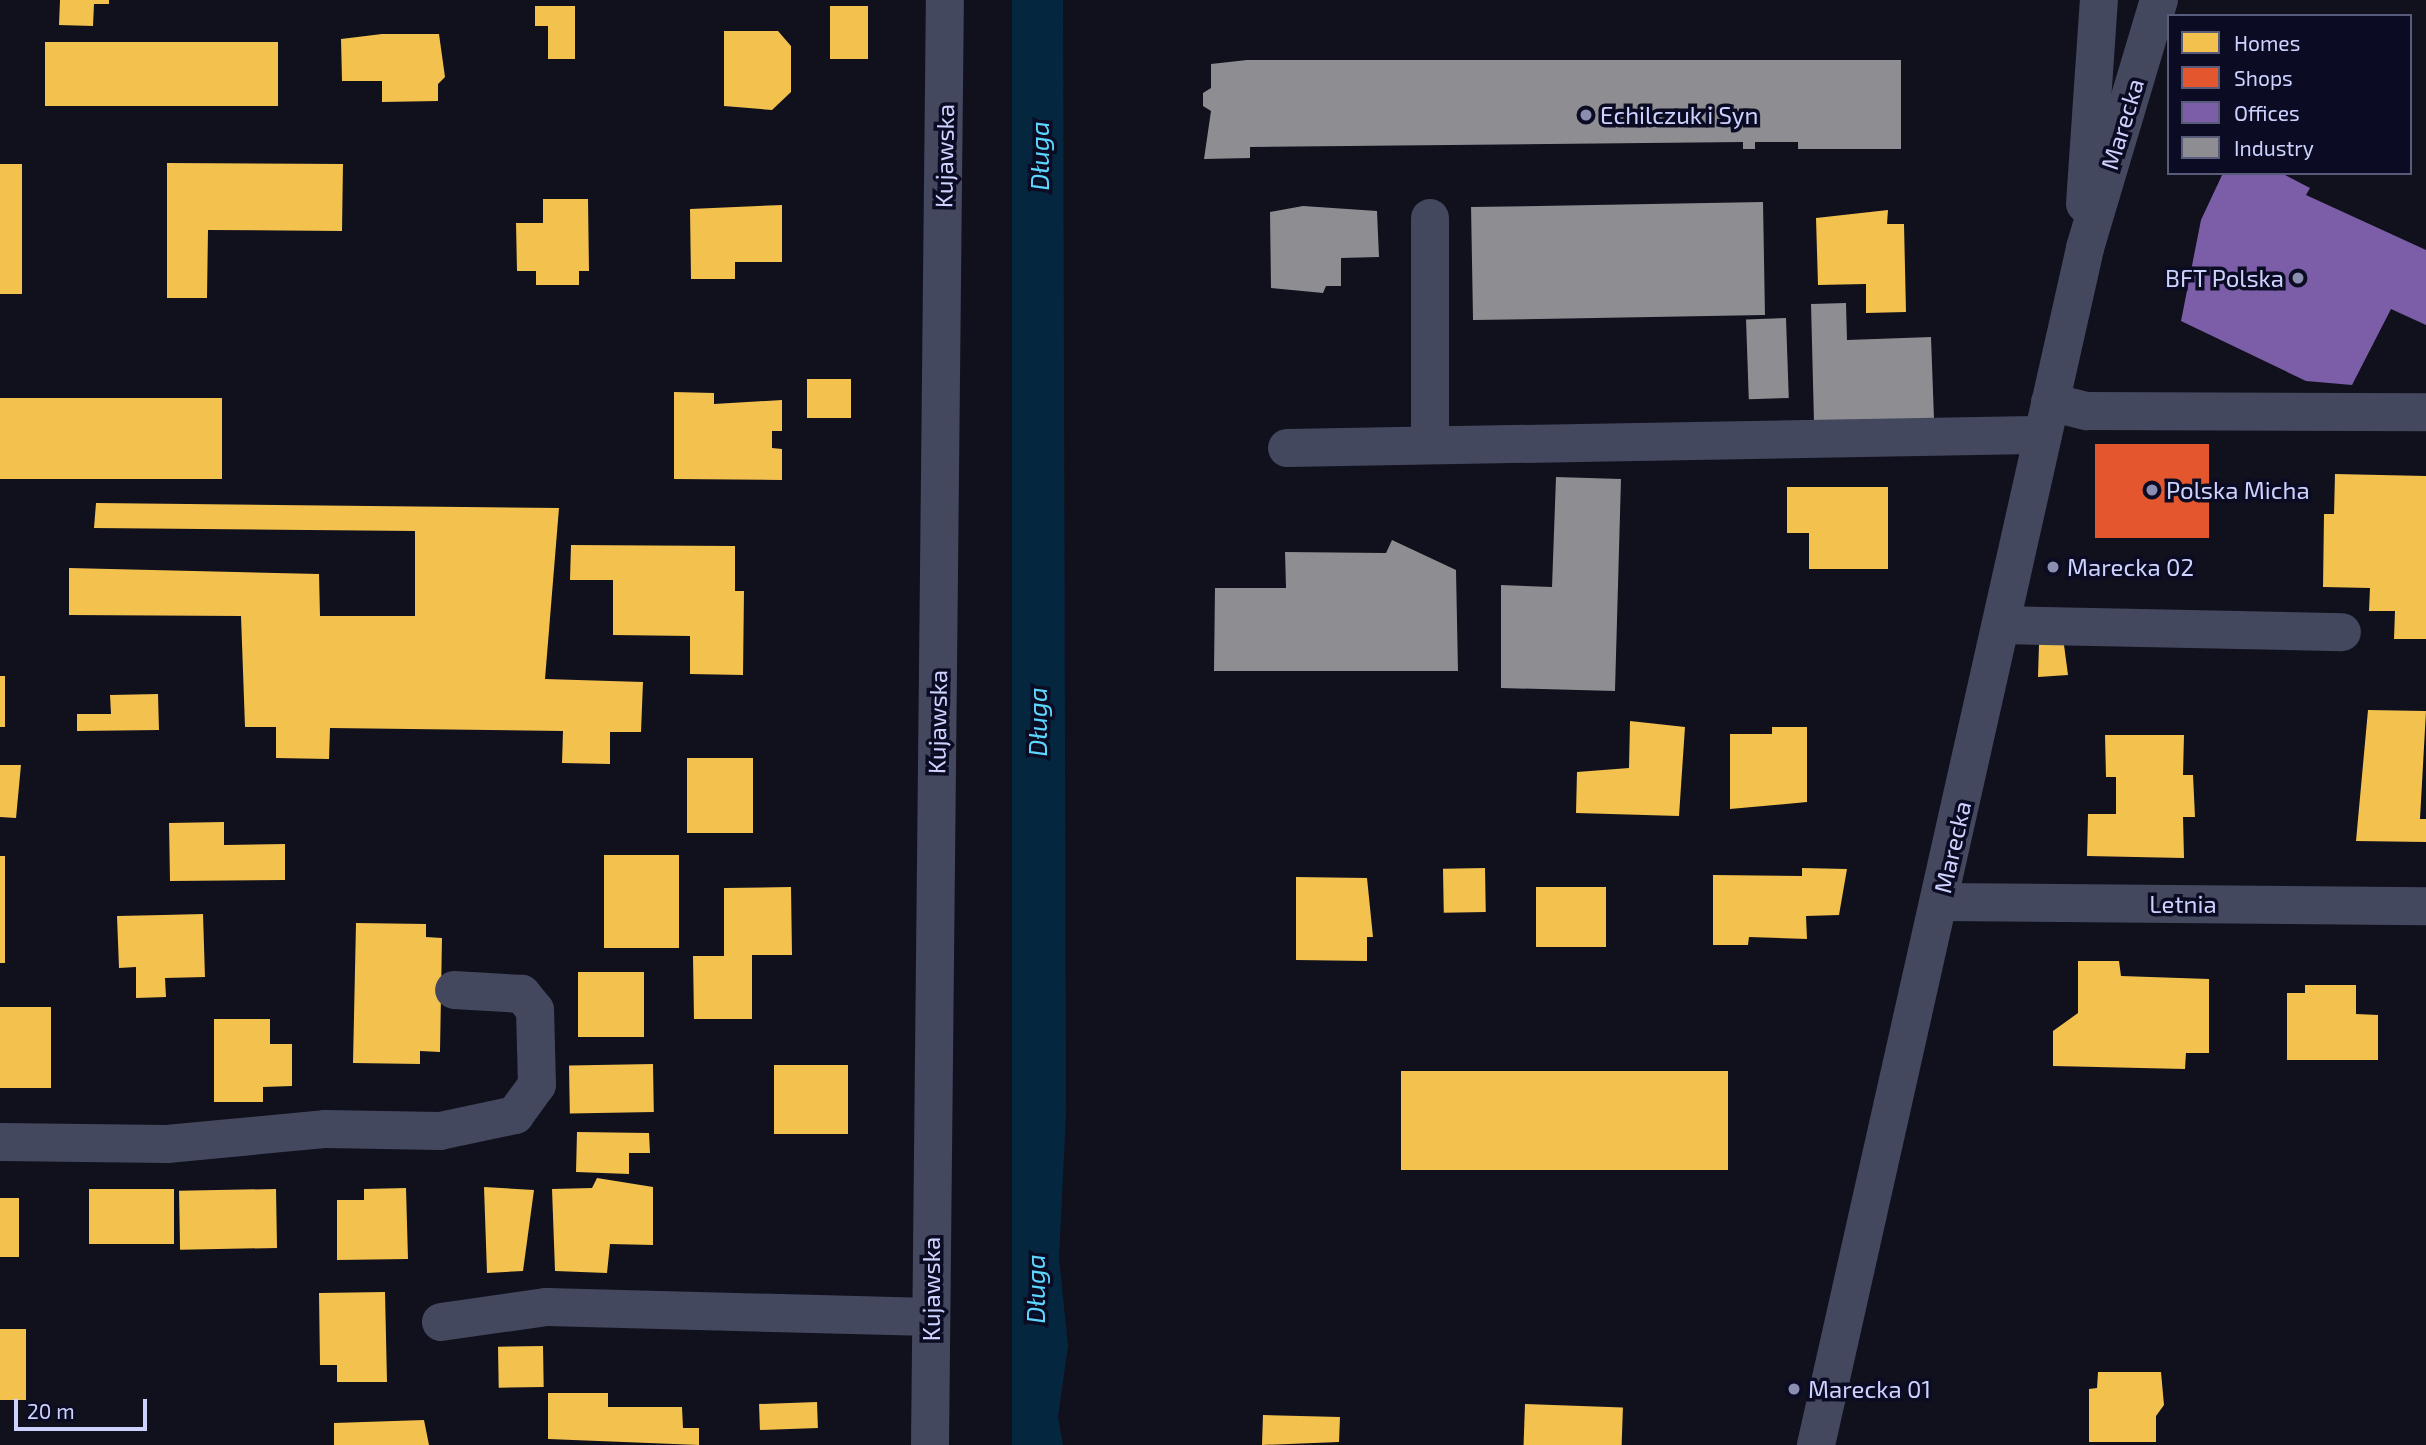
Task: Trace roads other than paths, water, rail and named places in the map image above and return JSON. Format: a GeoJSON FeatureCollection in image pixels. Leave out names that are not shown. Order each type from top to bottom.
{"type":"FeatureCollection","features":[{"type":"Feature","properties":{"kind":"street","name":"Kujawska"},"geometry":{"type":"LineString","coordinates":[[930,1445],[945,0]]}},
{"type":"Feature","properties":{"kind":"street","name":"Marecka"},"geometry":{"type":"LineString","coordinates":[[2085,248],[2086,118],[2099,0]]}},
{"type":"Feature","properties":{"kind":"street","name":"Marecka"},"geometry":{"type":"LineString","coordinates":[[1816,1445],[2085,248],[2159,0]]}},
{"type":"Feature","properties":{"kind":"street"},"geometry":{"type":"LineString","coordinates":[[1430,218],[1430,446]]}},
{"type":"Feature","properties":{"kind":"street"},"geometry":{"type":"LineString","coordinates":[[1286,448],[1430,446],[2047,418],[2087,411],[2426,412]]}},
{"type":"Feature","properties":{"kind":"street"},"geometry":{"type":"LineString","coordinates":[[2001,625],[2342,632]]}},
{"type":"Feature","properties":{"kind":"street","name":"Letnia"},"geometry":{"type":"LineString","coordinates":[[1939,902],[2426,906]]}},
{"type":"Feature","properties":{"kind":"street"},"geometry":{"type":"LineString","coordinates":[[0,1142],[167,1144],[326,1129],[440,1131],[515,1115],[537,1085],[535,1010],[522,994],[454,990]]}},
{"type":"Feature","properties":{"kind":"street"},"geometry":{"type":"LineString","coordinates":[[441,1322],[547,1307],[931,1317]]}},
{"type":"Feature","properties":{"kind":"water","name":"Długa"},"geometry":{"type":"Polygon","coordinates":[[[1012,0],[1063,0],[1066,1115],[1059,1258],[1068,1346],[1058,1417],[1063,1445],[1012,1445],[1012,0]]]}},
{"type":"Feature","properties":{"kind":"place","name":"Echilczuk i Syn"},"geometry":{"type":"Point","coordinates":[1586,115]}},
{"type":"Feature","properties":{"kind":"place","name":"BFT Polska"},"geometry":{"type":"Point","coordinates":[2298,278]}},
{"type":"Feature","properties":{"kind":"place","name":"Polska Micha"},"geometry":{"type":"Point","coordinates":[2152,490]}},
{"type":"Feature","properties":{"kind":"place","name":"Marecka 02"},"geometry":{"type":"Point","coordinates":[2053,567]}},
{"type":"Feature","properties":{"kind":"place","name":"Marecka 01"},"geometry":{"type":"Point","coordinates":[1794,1389]}}]}
